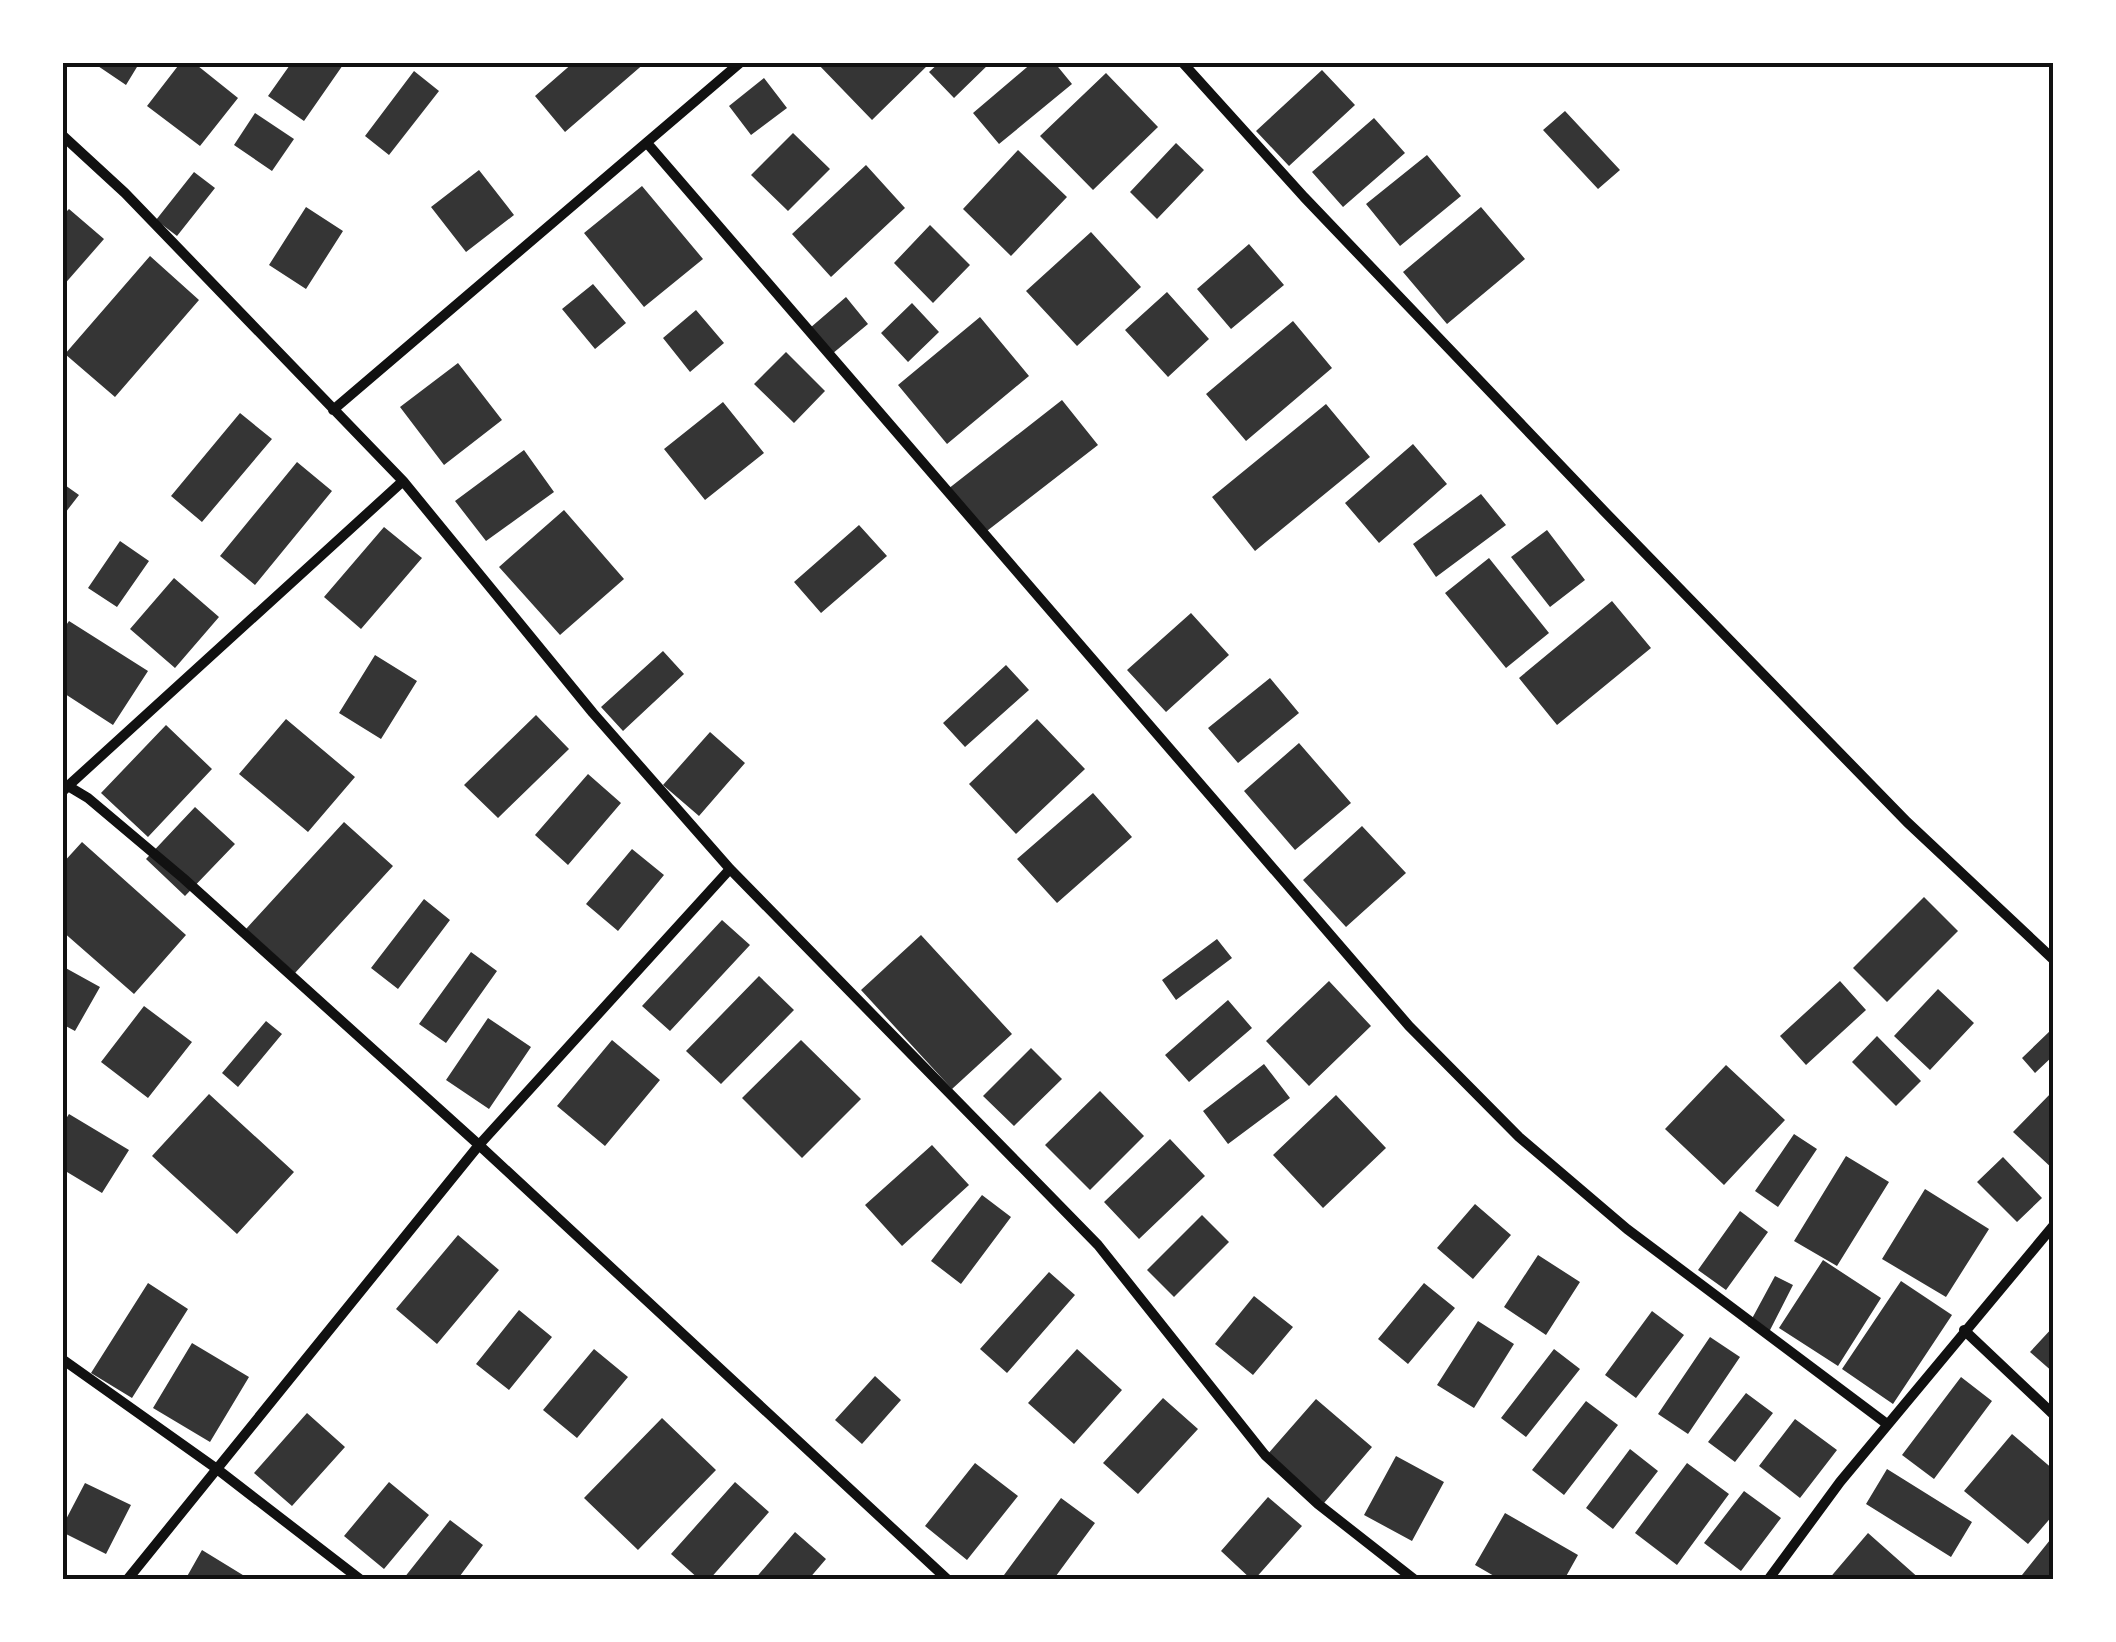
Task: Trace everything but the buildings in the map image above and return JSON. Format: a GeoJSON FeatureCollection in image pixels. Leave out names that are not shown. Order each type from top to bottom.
{"type":"FeatureCollection","features":[{"type":"Feature","properties":{"kind":"street"},"geometry":{"type":"LineString","coordinates":[[333,410],[741,62]]}},
{"type":"Feature","properties":{"kind":"street"},"geometry":{"type":"LineString","coordinates":[[1182,62],[1304,197],[1604,511],[1907,822],[2054,960]]}},
{"type":"Feature","properties":{"kind":"street"},"geometry":{"type":"LineString","coordinates":[[62,135],[125,193],[402,481],[593,712],[730,869],[1098,1245],[1265,1454],[1318,1504],[1415,1580]]}},
{"type":"Feature","properties":{"kind":"street"},"geometry":{"type":"LineString","coordinates":[[647,143],[1422,1040],[1518,1137],[1627,1229],[1887,1424]]}},
{"type":"Feature","properties":{"kind":"street"},"geometry":{"type":"LineString","coordinates":[[402,481],[65,789],[88,798],[183,878],[478,1144],[948,1580]]}},
{"type":"Feature","properties":{"kind":"street"},"geometry":{"type":"LineString","coordinates":[[128,1580],[478,1144],[730,869]]}},
{"type":"Feature","properties":{"kind":"street"},"geometry":{"type":"LineString","coordinates":[[1768,1580],[1840,1482],[2054,1226]]}},
{"type":"Feature","properties":{"kind":"street"},"geometry":{"type":"LineString","coordinates":[[1964,1330],[2054,1415]]}},
{"type":"Feature","properties":{"kind":"street"},"geometry":{"type":"LineString","coordinates":[[62,1360],[217,1469],[361,1580]]}}]}
